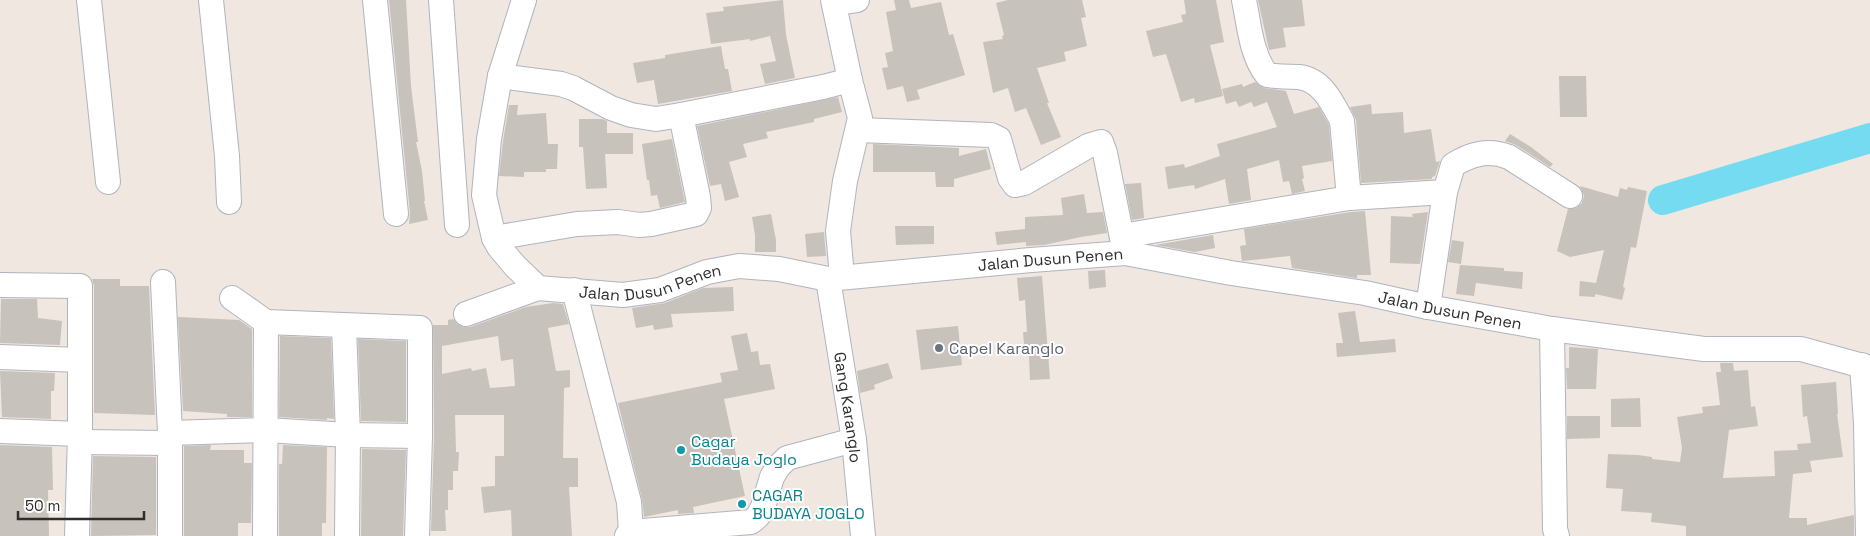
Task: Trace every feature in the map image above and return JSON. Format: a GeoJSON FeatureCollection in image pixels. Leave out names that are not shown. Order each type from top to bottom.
{"type":"FeatureCollection","features":[{"type":"Feature","properties":{"kind":"street"},"geometry":{"type":"LineString","coordinates":[[89,0],[108,182]]}},
{"type":"Feature","properties":{"kind":"street"},"geometry":{"type":"LineString","coordinates":[[211,0],[227,156],[229,202]]}},
{"type":"Feature","properties":{"kind":"street"},"geometry":{"type":"LineString","coordinates":[[375,0],[396,214]]}},
{"type":"Feature","properties":{"kind":"street"},"geometry":{"type":"LineString","coordinates":[[441,0],[457,225]]}},
{"type":"Feature","properties":{"kind":"street"},"geometry":{"type":"LineString","coordinates":[[466,314],[538,288],[515,266],[496,243],[484,195],[489,139],[500,76],[524,0]]}},
{"type":"Feature","properties":{"kind":"street"},"geometry":{"type":"LineString","coordinates":[[834,2],[857,0]]}},
{"type":"Feature","properties":{"kind":"street"},"geometry":{"type":"LineString","coordinates":[[1244,0],[1254,48],[1259,63],[1267,75],[1315,81],[1328,96],[1342,121],[1349,198]]}},
{"type":"Feature","properties":{"kind":"street","name":"Gang Karanglo"},"geometry":{"type":"LineString","coordinates":[[834,2],[860,118],[847,170],[838,231],[835,278],[863,536]]}},
{"type":"Feature","properties":{"kind":"street"},"geometry":{"type":"LineString","coordinates":[[500,76],[561,84],[573,88],[611,108],[631,115],[656,118],[681,115],[850,80]]}},
{"type":"Feature","properties":{"kind":"street"},"geometry":{"type":"LineString","coordinates":[[496,243],[577,224],[618,222],[639,225],[651,224],[696,214],[699,208],[698,197],[681,115]]}},
{"type":"Feature","properties":{"kind":"street"},"geometry":{"type":"LineString","coordinates":[[858,130],[991,135],[999,139],[1010,178],[1015,185],[1024,183],[1098,142],[1104,148],[1124,245],[1349,198],[1446,192]]}},
{"type":"Feature","properties":{"kind":"street"},"geometry":{"type":"LineString","coordinates":[[1428,307],[1446,192],[1453,166],[1476,154],[1498,153],[1509,157],[1570,196]]}},
{"type":"Feature","properties":{"kind":"street","name":"Jalan Dusun Penen"},"geometry":{"type":"LineString","coordinates":[[538,288],[623,295],[660,290],[707,272],[739,266],[779,269],[835,278],[1124,245],[1231,273],[1365,293],[1428,307],[1552,329],[1704,349],[1801,349],[1866,366]]}},
{"type":"Feature","properties":{"kind":"street"},"geometry":{"type":"LineString","coordinates":[[163,282],[170,434],[170,536]]}},
{"type":"Feature","properties":{"kind":"street"},"geometry":{"type":"LineString","coordinates":[[0,285],[80,286],[80,434],[77,536]]}},
{"type":"Feature","properties":{"kind":"street"},"geometry":{"type":"LineString","coordinates":[[574,290],[629,502],[629,534],[751,522],[758,516],[763,507],[772,477],[787,458],[854,440]]}},
{"type":"Feature","properties":{"kind":"street"},"geometry":{"type":"LineString","coordinates":[[232,298],[266,322],[420,328],[420,436],[417,536]]}},
{"type":"Feature","properties":{"kind":"street"},"geometry":{"type":"LineString","coordinates":[[265,536],[266,322]]}},
{"type":"Feature","properties":{"kind":"street"},"geometry":{"type":"LineString","coordinates":[[344,326],[348,435],[347,536]]}},
{"type":"Feature","properties":{"kind":"street"},"geometry":{"type":"LineString","coordinates":[[1552,329],[1557,536]]}},
{"type":"Feature","properties":{"kind":"street"},"geometry":{"type":"LineString","coordinates":[[0,357],[80,360]]}},
{"type":"Feature","properties":{"kind":"street"},"geometry":{"type":"LineString","coordinates":[[1866,366],[1869,492],[1868,536]]}},
{"type":"Feature","properties":{"kind":"street"},"geometry":{"type":"LineString","coordinates":[[0,431],[80,434],[170,434],[266,430],[348,435],[420,436]]}},
{"type":"Feature","properties":{"kind":"building"},"geometry":{"type":"Polygon","coordinates":[[[389,0],[406,0],[411,86],[418,142],[416,142],[422,171],[424,201],[428,220],[409,224],[410,213],[389,0]]]}},
{"type":"Feature","properties":{"kind":"building"},"geometry":{"type":"Polygon","coordinates":[[[783,0],[786,35],[795,78],[765,84],[760,64],[776,61],[770,36],[750,41],[750,39],[711,44],[706,13],[724,11],[723,7],[783,0]]]}},
{"type":"Feature","properties":{"kind":"building"},"geometry":{"type":"Polygon","coordinates":[[[894,0],[909,0],[911,8],[941,2],[949,35],[953,34],[965,75],[917,90],[920,99],[907,102],[903,86],[887,90],[882,68],[888,67],[885,53],[893,51],[886,12],[896,10],[894,0]]]}},
{"type":"Feature","properties":{"kind":"building"},"geometry":{"type":"Polygon","coordinates":[[[1008,0],[1082,0],[1086,17],[1081,18],[1087,46],[1064,52],[1066,61],[1037,68],[1049,103],[1047,103],[1061,137],[1041,145],[1026,108],[1015,112],[1008,88],[993,93],[983,42],[1003,39],[1002,36],[1004,35],[996,3],[1008,0]]]}},
{"type":"Feature","properties":{"kind":"building"},"geometry":{"type":"Polygon","coordinates":[[[1184,0],[1216,0],[1224,42],[1210,45],[1223,96],[1195,103],[1194,98],[1181,102],[1166,54],[1153,57],[1146,31],[1183,22],[1181,15],[1186,14],[1184,0]]]}},
{"type":"Feature","properties":{"kind":"building"},"geometry":{"type":"Polygon","coordinates":[[[1258,0],[1302,0],[1305,26],[1283,28],[1286,47],[1269,50],[1258,0]]]}},
{"type":"Feature","properties":{"kind":"building"},"geometry":{"type":"Polygon","coordinates":[[[721,46],[725,69],[728,69],[732,91],[658,104],[654,80],[637,83],[633,63],[665,58],[665,55],[721,46]]]}},
{"type":"Feature","properties":{"kind":"building"},"geometry":{"type":"Polygon","coordinates":[[[1559,76],[1586,76],[1587,117],[1560,117],[1559,76]]]}},
{"type":"Feature","properties":{"kind":"building"},"geometry":{"type":"Polygon","coordinates":[[[1255,82],[1264,88],[1286,91],[1294,114],[1319,107],[1329,125],[1332,161],[1302,166],[1304,178],[1302,179],[1305,191],[1292,194],[1289,181],[1283,182],[1279,160],[1247,169],[1251,200],[1229,204],[1225,179],[1195,189],[1194,185],[1168,189],[1165,167],[1184,164],[1185,168],[1220,156],[1217,144],[1277,127],[1267,102],[1254,107],[1251,102],[1239,107],[1236,101],[1226,104],[1222,89],[1242,84],[1243,87],[1255,82]]]}},
{"type":"Feature","properties":{"kind":"building"},"geometry":{"type":"Polygon","coordinates":[[[838,97],[842,112],[814,119],[814,122],[766,132],[768,138],[743,144],[747,157],[729,162],[739,197],[725,201],[721,184],[710,186],[697,126],[838,97]]]}},
{"type":"Feature","properties":{"kind":"building"},"geometry":{"type":"Polygon","coordinates":[[[1371,104],[1372,114],[1403,112],[1404,133],[1431,129],[1436,162],[1440,161],[1435,176],[1432,179],[1361,183],[1356,120],[1350,107],[1371,104]]]}},
{"type":"Feature","properties":{"kind":"building"},"geometry":{"type":"Polygon","coordinates":[[[509,105],[518,105],[517,115],[546,113],[548,144],[558,144],[557,169],[546,169],[546,172],[524,172],[524,177],[499,176],[509,105]]]}},
{"type":"Feature","properties":{"kind":"building"},"geometry":{"type":"Polygon","coordinates":[[[579,119],[602,119],[607,121],[607,133],[633,133],[633,154],[605,154],[607,188],[586,189],[583,147],[579,147],[579,119]]]}},
{"type":"Feature","properties":{"kind":"building"},"geometry":{"type":"Polygon","coordinates":[[[1510,134],[1553,164],[1550,167],[1516,145],[1505,141],[1510,134]]]}},
{"type":"Feature","properties":{"kind":"building"},"geometry":{"type":"Polygon","coordinates":[[[672,139],[685,202],[660,208],[657,195],[651,196],[642,144],[672,139]]]}},
{"type":"Feature","properties":{"kind":"building"},"geometry":{"type":"Polygon","coordinates":[[[873,144],[959,148],[959,156],[986,149],[991,169],[954,179],[954,187],[936,187],[935,172],[873,172],[873,144]]]}},
{"type":"Feature","properties":{"kind":"building"},"geometry":{"type":"Polygon","coordinates":[[[1141,183],[1144,218],[1132,220],[1125,184],[1141,183]]]}},
{"type":"Feature","properties":{"kind":"building"},"geometry":{"type":"Polygon","coordinates":[[[1580,186],[1618,197],[1620,188],[1627,190],[1628,187],[1647,191],[1636,248],[1631,247],[1622,300],[1595,294],[1595,297],[1579,296],[1580,281],[1596,283],[1604,250],[1570,257],[1557,251],[1568,209],[1576,208],[1582,203],[1584,196],[1580,186]]]}},
{"type":"Feature","properties":{"kind":"building"},"geometry":{"type":"Polygon","coordinates":[[[1084,194],[1087,213],[1103,212],[1107,233],[1044,245],[1026,246],[1026,242],[997,245],[995,232],[1025,229],[1025,217],[1063,215],[1061,198],[1084,194]]]}},
{"type":"Feature","properties":{"kind":"building"},"geometry":{"type":"Polygon","coordinates":[[[1365,211],[1371,275],[1357,275],[1356,278],[1292,268],[1290,256],[1242,261],[1240,246],[1246,245],[1244,229],[1365,211]]]}},
{"type":"Feature","properties":{"kind":"building"},"geometry":{"type":"Polygon","coordinates":[[[1428,212],[1420,264],[1390,263],[1391,216],[1413,217],[1412,214],[1428,212]]]}},
{"type":"Feature","properties":{"kind":"building"},"geometry":{"type":"Polygon","coordinates":[[[771,214],[776,240],[776,252],[755,252],[752,217],[771,214]]]}},
{"type":"Feature","properties":{"kind":"building"},"geometry":{"type":"Polygon","coordinates":[[[895,226],[934,226],[934,244],[896,245],[895,226]]]}},
{"type":"Feature","properties":{"kind":"building"},"geometry":{"type":"Polygon","coordinates":[[[824,232],[826,256],[807,257],[805,234],[824,232]]]}},
{"type":"Feature","properties":{"kind":"building"},"geometry":{"type":"Polygon","coordinates":[[[1213,235],[1215,248],[1195,252],[1155,245],[1213,235]]]}},
{"type":"Feature","properties":{"kind":"building"},"geometry":{"type":"Polygon","coordinates":[[[1452,240],[1464,242],[1461,264],[1448,262],[1452,240]]]}},
{"type":"Feature","properties":{"kind":"building"},"geometry":{"type":"Polygon","coordinates":[[[1460,265],[1504,268],[1504,271],[1523,272],[1522,289],[1476,283],[1474,296],[1456,294],[1460,265]]]}},
{"type":"Feature","properties":{"kind":"building"},"geometry":{"type":"Polygon","coordinates":[[[1105,270],[1106,287],[1089,289],[1088,271],[1105,270]]]}},
{"type":"Feature","properties":{"kind":"building"},"geometry":{"type":"Polygon","coordinates":[[[1042,276],[1050,379],[1030,380],[1029,356],[1025,356],[1023,332],[1027,332],[1025,300],[1019,301],[1017,278],[1042,276]]]}},
{"type":"Feature","properties":{"kind":"building"},"geometry":{"type":"Polygon","coordinates":[[[92,279],[120,279],[120,286],[149,286],[155,415],[94,413],[94,286],[92,279]]]}},
{"type":"Feature","properties":{"kind":"building"},"geometry":{"type":"Polygon","coordinates":[[[733,287],[734,311],[671,314],[673,327],[654,330],[653,325],[636,328],[632,308],[665,303],[703,288],[733,287]]]}},
{"type":"Feature","properties":{"kind":"building"},"geometry":{"type":"Polygon","coordinates":[[[1,299],[37,299],[38,318],[62,321],[60,345],[0,343],[1,299]]]}},
{"type":"Feature","properties":{"kind":"building"},"geometry":{"type":"Polygon","coordinates":[[[553,303],[563,304],[569,324],[548,328],[556,371],[570,370],[570,387],[564,388],[563,458],[578,458],[578,487],[569,487],[572,536],[512,536],[511,510],[484,513],[481,487],[495,486],[495,456],[504,456],[504,415],[455,415],[456,452],[459,452],[458,471],[453,471],[453,490],[448,490],[448,510],[445,510],[446,531],[431,531],[434,436],[433,325],[448,325],[448,320],[453,319],[463,327],[470,327],[526,307],[553,303]],[[498,336],[442,346],[442,374],[471,368],[472,371],[486,368],[490,388],[515,386],[513,359],[501,361],[498,336]]]}},
{"type":"Feature","properties":{"kind":"building"},"geometry":{"type":"Polygon","coordinates":[[[1355,311],[1360,342],[1395,339],[1396,352],[1337,357],[1336,343],[1343,343],[1338,313],[1355,311]]]}},
{"type":"Feature","properties":{"kind":"building"},"geometry":{"type":"Polygon","coordinates":[[[178,317],[239,320],[252,329],[252,417],[227,417],[227,414],[183,411],[178,317]]]}},
{"type":"Feature","properties":{"kind":"building","name":"Capel Karanglo"},"geometry":{"type":"Polygon","coordinates":[[[958,326],[962,365],[921,370],[916,330],[958,326]]]}},
{"type":"Feature","properties":{"kind":"building","name":"Cagar Budaya Joglo"},"geometry":{"type":"Polygon","coordinates":[[[747,333],[751,352],[758,351],[760,365],[770,364],[775,389],[724,399],[745,496],[693,507],[694,513],[678,514],[678,510],[644,517],[642,499],[618,403],[722,382],[720,373],[738,370],[731,336],[747,333]]]}},
{"type":"Feature","properties":{"kind":"building"},"geometry":{"type":"Polygon","coordinates":[[[280,336],[331,338],[334,419],[279,417],[280,336]]]}},
{"type":"Feature","properties":{"kind":"building"},"geometry":{"type":"Polygon","coordinates":[[[358,339],[406,341],[406,422],[361,421],[358,339]]]}},
{"type":"Feature","properties":{"kind":"building"},"geometry":{"type":"Polygon","coordinates":[[[1569,347],[1598,349],[1596,389],[1567,389],[1566,368],[1569,368],[1569,347]]]}},
{"type":"Feature","properties":{"kind":"building"},"geometry":{"type":"Polygon","coordinates":[[[888,363],[893,378],[874,385],[875,389],[860,393],[857,371],[888,363]]]}},
{"type":"Feature","properties":{"kind":"building"},"geometry":{"type":"Polygon","coordinates":[[[1720,363],[1733,363],[1734,371],[1748,370],[1751,407],[1755,406],[1758,426],[1729,430],[1723,478],[1775,476],[1774,451],[1798,450],[1797,444],[1811,443],[1807,416],[1803,417],[1801,385],[1836,382],[1837,414],[1843,457],[1810,461],[1812,472],[1793,474],[1789,518],[1807,518],[1807,525],[1854,515],[1854,536],[1686,536],[1686,526],[1651,522],[1652,513],[1621,511],[1623,489],[1606,488],[1608,454],[1638,455],[1652,457],[1652,459],[1680,462],[1682,448],[1677,417],[1703,413],[1702,407],[1720,405],[1716,372],[1721,372],[1720,363]]]}},
{"type":"Feature","properties":{"kind":"building"},"geometry":{"type":"Polygon","coordinates":[[[0,371],[55,373],[54,391],[51,391],[51,419],[2,417],[0,371]]]}},
{"type":"Feature","properties":{"kind":"building"},"geometry":{"type":"Polygon","coordinates":[[[1640,398],[1641,427],[1611,427],[1611,399],[1640,398]]]}},
{"type":"Feature","properties":{"kind":"building"},"geometry":{"type":"Polygon","coordinates":[[[1567,416],[1600,416],[1600,438],[1567,439],[1567,416]]]}},
{"type":"Feature","properties":{"kind":"building"},"geometry":{"type":"Polygon","coordinates":[[[0,445],[52,447],[53,490],[48,490],[49,536],[0,536],[0,445]]]}},
{"type":"Feature","properties":{"kind":"building"},"geometry":{"type":"Polygon","coordinates":[[[211,445],[210,450],[244,450],[244,463],[252,463],[251,523],[238,523],[238,536],[184,536],[184,446],[211,445]]]}},
{"type":"Feature","properties":{"kind":"building"},"geometry":{"type":"Polygon","coordinates":[[[283,445],[327,447],[326,523],[322,523],[322,536],[279,536],[279,464],[282,464],[283,445]]]}},
{"type":"Feature","properties":{"kind":"building"},"geometry":{"type":"Polygon","coordinates":[[[362,449],[406,450],[403,536],[361,536],[362,449]]]}},
{"type":"Feature","properties":{"kind":"building"},"geometry":{"type":"Polygon","coordinates":[[[93,456],[156,457],[156,535],[91,536],[93,456]]]}},
{"type":"Feature","properties":{"kind":"waterway"},"geometry":{"type":"LineString","coordinates":[[1663,200],[1870,138]]}},
{"type":"Feature","properties":{"kind":"place","name":"Capel Karanglo"},"geometry":{"type":"Point","coordinates":[939,348]}},
{"type":"Feature","properties":{"kind":"place","name":"Cagar Budaya Joglo"},"geometry":{"type":"Point","coordinates":[681,450]}},
{"type":"Feature","properties":{"kind":"place","name":"CAGAR BUDAYA JOGLO"},"geometry":{"type":"Point","coordinates":[742,504]}}]}
